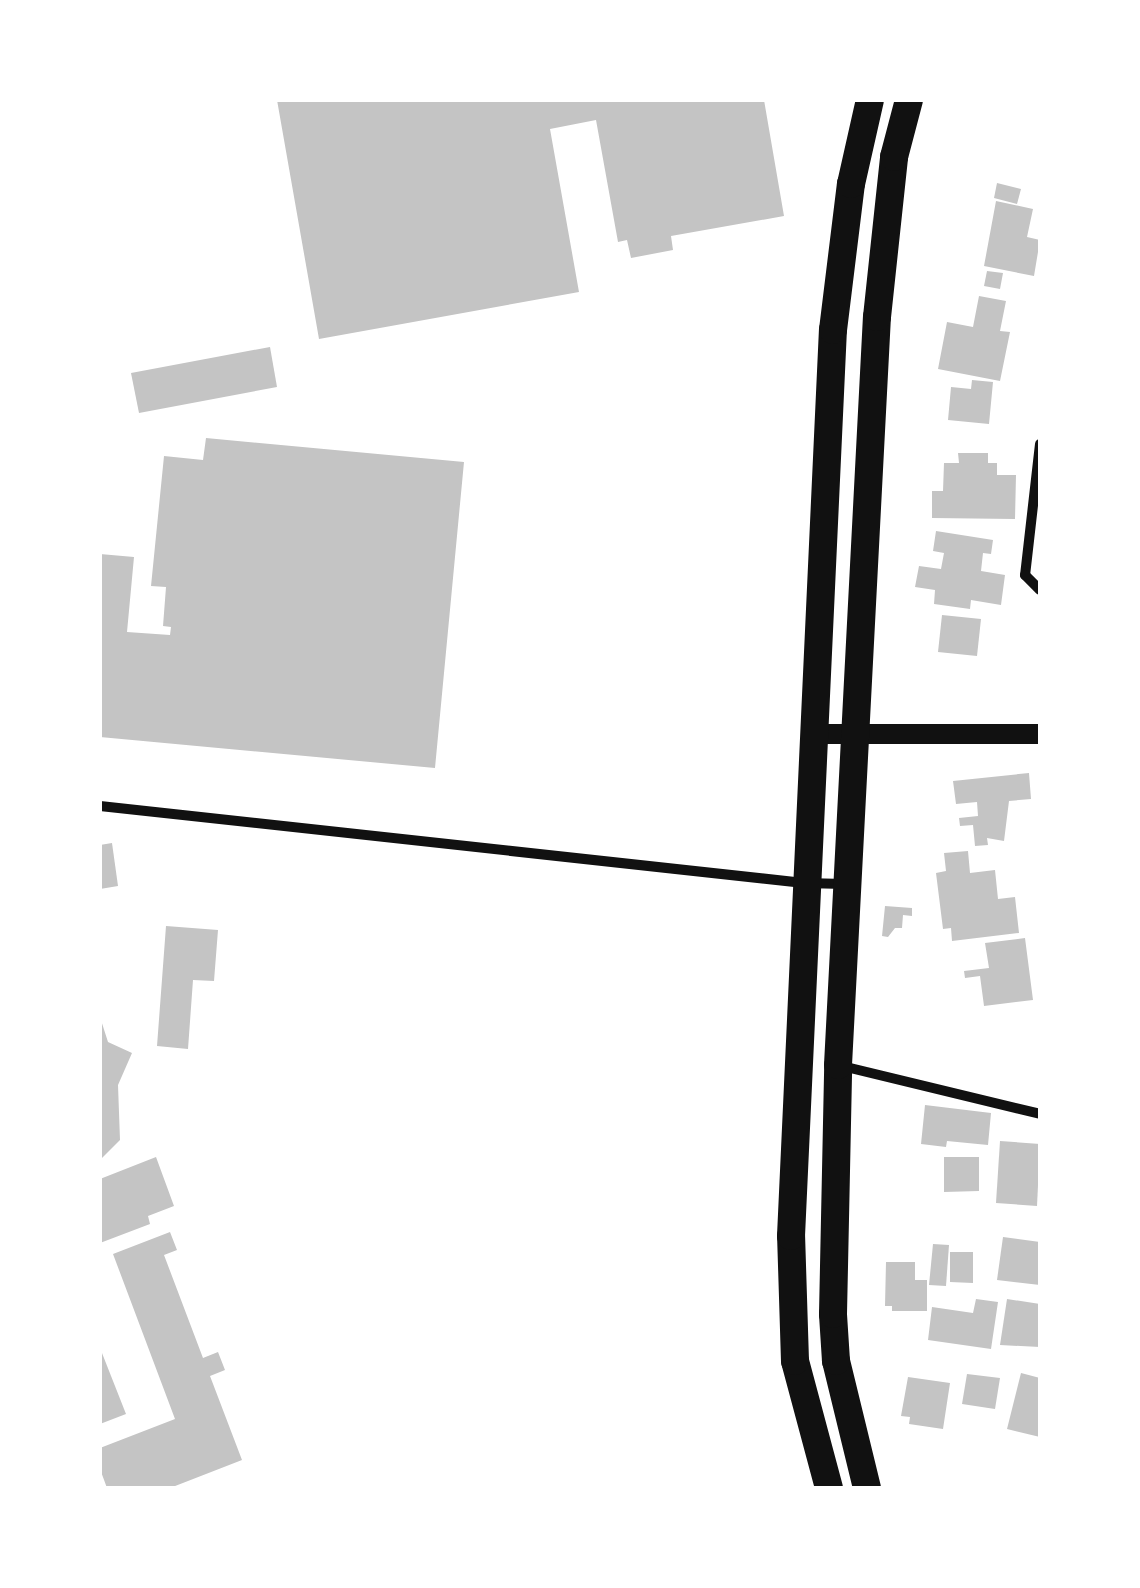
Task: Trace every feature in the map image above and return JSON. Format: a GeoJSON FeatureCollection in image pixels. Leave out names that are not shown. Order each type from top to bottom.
{"type":"FeatureCollection","features":[{"type":"Feature","properties":{"kind":"highway"},"geometry":{"type":"LineString","coordinates":[[829,1488],[795,1361],[792,1310],[804,883],[833,330],[851,184],[870,100]]}},
{"type":"Feature","properties":{"kind":"highway"},"geometry":{"type":"LineString","coordinates":[[867,1488],[836,1361],[832,1314],[838,1065],[876,317],[894,157],[908,100]]}},
{"type":"Feature","properties":{"kind":"main road"},"geometry":{"type":"LineString","coordinates":[[812,734],[1040,734]]}},
{"type":"Feature","properties":{"kind":"street"},"geometry":{"type":"LineString","coordinates":[[1040,444],[1025,575],[1040,590]]}},
{"type":"Feature","properties":{"kind":"street"},"geometry":{"type":"LineString","coordinates":[[100,806],[804,883],[848,884]]}},
{"type":"Feature","properties":{"kind":"street"},"geometry":{"type":"LineString","coordinates":[[838,1065],[1040,1114]]}},
{"type":"Feature","properties":{"kind":"building"},"geometry":{"type":"Polygon","coordinates":[[[277,100],[764,100],[784,216],[671,236],[673,250],[631,258],[627,240],[618,242],[596,120],[550,129],[579,292],[319,339],[277,100]]]}},
{"type":"Feature","properties":{"kind":"building"},"geometry":{"type":"Polygon","coordinates":[[[997,183],[1021,189],[1017,204],[994,198],[997,183]]]}},
{"type":"Feature","properties":{"kind":"building"},"geometry":{"type":"Polygon","coordinates":[[[996,201],[1033,209],[1027,237],[1040,240],[1034,276],[984,266],[996,201]]]}},
{"type":"Feature","properties":{"kind":"building"},"geometry":{"type":"Polygon","coordinates":[[[987,271],[1003,273],[1000,289],[984,286],[987,271]]]}},
{"type":"Feature","properties":{"kind":"building"},"geometry":{"type":"Polygon","coordinates":[[[979,296],[1006,301],[1000,331],[1010,332],[1000,381],[938,369],[947,322],[973,327],[979,296]]]}},
{"type":"Feature","properties":{"kind":"building"},"geometry":{"type":"Polygon","coordinates":[[[270,347],[277,387],[139,413],[131,373],[270,347]]]}},
{"type":"Feature","properties":{"kind":"building"},"geometry":{"type":"Polygon","coordinates":[[[972,380],[993,382],[989,424],[948,420],[951,387],[971,389],[972,380]]]}},
{"type":"Feature","properties":{"kind":"building"},"geometry":{"type":"Polygon","coordinates":[[[206,438],[464,462],[435,768],[100,737],[100,554],[134,557],[127,632],[170,635],[171,627],[163,626],[166,587],[151,586],[164,456],[203,460],[206,438]]]}},
{"type":"Feature","properties":{"kind":"building"},"geometry":{"type":"Polygon","coordinates":[[[958,453],[988,453],[988,463],[997,463],[997,475],[1016,475],[1015,519],[932,518],[932,491],[943,491],[944,463],[959,463],[958,453]]]}},
{"type":"Feature","properties":{"kind":"building"},"geometry":{"type":"Polygon","coordinates":[[[936,531],[993,540],[991,554],[983,553],[981,571],[1005,575],[1001,605],[971,600],[970,609],[934,604],[935,590],[915,587],[919,566],[941,569],[944,553],[933,551],[936,531]]]}},
{"type":"Feature","properties":{"kind":"building"},"geometry":{"type":"Polygon","coordinates":[[[942,615],[981,619],[977,656],[938,652],[942,615]]]}},
{"type":"Feature","properties":{"kind":"building"},"geometry":{"type":"Polygon","coordinates":[[[1029,773],[1031,799],[1009,801],[1004,841],[987,838],[988,845],[975,846],[973,825],[960,826],[959,818],[978,816],[977,802],[956,804],[953,781],[1029,773]]]}},
{"type":"Feature","properties":{"kind":"building"},"geometry":{"type":"Polygon","coordinates":[[[112,843],[118,886],[100,889],[100,845],[112,843]]]}},
{"type":"Feature","properties":{"kind":"building"},"geometry":{"type":"Polygon","coordinates":[[[968,851],[970,873],[995,870],[998,899],[1015,897],[1019,933],[952,941],[951,928],[943,929],[936,873],[946,871],[944,853],[968,851]]]}},
{"type":"Feature","properties":{"kind":"building"},"geometry":{"type":"Polygon","coordinates":[[[885,906],[912,908],[912,916],[903,915],[902,928],[895,928],[888,937],[882,936],[885,906]]]}},
{"type":"Feature","properties":{"kind":"building"},"geometry":{"type":"Polygon","coordinates":[[[166,926],[218,930],[214,981],[193,980],[188,1049],[157,1046],[166,926]]]}},
{"type":"Feature","properties":{"kind":"building"},"geometry":{"type":"Polygon","coordinates":[[[1025,938],[1033,1000],[984,1006],[980,976],[965,978],[964,971],[989,968],[985,943],[1025,938]]]}},
{"type":"Feature","properties":{"kind":"building"},"geometry":{"type":"Polygon","coordinates":[[[100,1017],[108,1042],[132,1053],[118,1085],[120,1140],[100,1160],[100,1017]]]}},
{"type":"Feature","properties":{"kind":"building"},"geometry":{"type":"Polygon","coordinates":[[[925,1105],[991,1113],[988,1145],[947,1141],[946,1147],[921,1144],[925,1105]]]}},
{"type":"Feature","properties":{"kind":"building"},"geometry":{"type":"Polygon","coordinates":[[[1000,1141],[1040,1144],[1037,1206],[996,1203],[1000,1141]]]}},
{"type":"Feature","properties":{"kind":"building"},"geometry":{"type":"Polygon","coordinates":[[[156,1157],[174,1206],[148,1216],[150,1224],[100,1243],[100,1179],[156,1157]]]}},
{"type":"Feature","properties":{"kind":"building"},"geometry":{"type":"Polygon","coordinates":[[[944,1157],[979,1157],[979,1191],[944,1192],[944,1157]]]}},
{"type":"Feature","properties":{"kind":"building"},"geometry":{"type":"Polygon","coordinates":[[[170,1232],[177,1250],[164,1255],[203,1358],[218,1352],[225,1370],[210,1376],[242,1460],[170,1488],[107,1488],[100,1469],[100,1448],[175,1419],[113,1254],[170,1232]]]}},
{"type":"Feature","properties":{"kind":"building"},"geometry":{"type":"Polygon","coordinates":[[[1003,1237],[1040,1242],[1040,1285],[997,1280],[1003,1237]]]}},
{"type":"Feature","properties":{"kind":"building"},"geometry":{"type":"Polygon","coordinates":[[[933,1244],[949,1245],[946,1286],[929,1285],[933,1244]]]}},
{"type":"Feature","properties":{"kind":"building"},"geometry":{"type":"Polygon","coordinates":[[[950,1252],[973,1252],[973,1283],[950,1282],[950,1252]]]}},
{"type":"Feature","properties":{"kind":"building"},"geometry":{"type":"Polygon","coordinates":[[[886,1262],[915,1262],[915,1280],[927,1280],[927,1311],[892,1311],[892,1306],[885,1306],[886,1262]]]}},
{"type":"Feature","properties":{"kind":"building"},"geometry":{"type":"Polygon","coordinates":[[[976,1299],[998,1302],[991,1349],[928,1340],[932,1307],[973,1313],[976,1299]]]}},
{"type":"Feature","properties":{"kind":"building"},"geometry":{"type":"Polygon","coordinates":[[[1007,1299],[1040,1304],[1040,1347],[1000,1345],[1007,1299]]]}},
{"type":"Feature","properties":{"kind":"building"},"geometry":{"type":"Polygon","coordinates":[[[100,1348],[126,1414],[100,1424],[100,1348]]]}},
{"type":"Feature","properties":{"kind":"building"},"geometry":{"type":"Polygon","coordinates":[[[1021,1373],[1040,1378],[1040,1437],[1007,1429],[1021,1373]]]}},
{"type":"Feature","properties":{"kind":"building"},"geometry":{"type":"Polygon","coordinates":[[[967,1374],[1000,1378],[995,1409],[962,1404],[967,1374]]]}},
{"type":"Feature","properties":{"kind":"building"},"geometry":{"type":"Polygon","coordinates":[[[908,1377],[950,1383],[943,1429],[909,1424],[910,1417],[901,1416],[908,1377]]]}}]}
